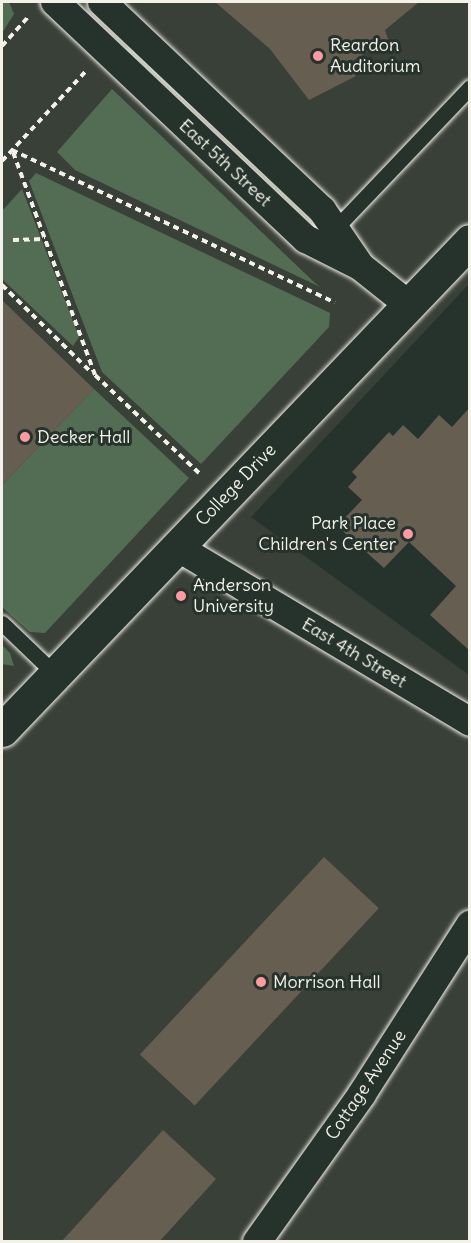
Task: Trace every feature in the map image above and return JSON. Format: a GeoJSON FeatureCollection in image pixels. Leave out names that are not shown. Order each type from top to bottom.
{"type":"FeatureCollection","features":[{"type":"Feature","properties":{"kind":"street"},"geometry":{"type":"LineString","coordinates":[[102,2],[322,210],[327,237]]}},
{"type":"Feature","properties":{"kind":"street","name":"East 5th Street"},"geometry":{"type":"LineString","coordinates":[[45,5],[306,239],[327,237],[409,305]]}},
{"type":"Feature","properties":{"kind":"street","name":"College Drive"},"geometry":{"type":"LineString","coordinates":[[2,730],[470,240]]}},
{"type":"Feature","properties":{"kind":"street","name":"East 4th Street"},"geometry":{"type":"LineString","coordinates":[[177,547],[470,722]]}},
{"type":"Feature","properties":{"kind":"street","name":"Cottage Avenue"},"geometry":{"type":"LineString","coordinates":[[257,1242],[362,1094],[470,925]]}},
{"type":"Feature","properties":{"kind":"lane"},"geometry":{"type":"LineString","coordinates":[[327,237],[470,87]]}},
{"type":"Feature","properties":{"kind":"lane"},"geometry":{"type":"LineString","coordinates":[[2,623],[55,674]]}},
{"type":"Feature","properties":{"kind":"path"},"geometry":{"type":"LineString","coordinates":[[2,46],[45,5]]}},
{"type":"Feature","properties":{"kind":"path"},"geometry":{"type":"LineString","coordinates":[[2,161],[93,64]]}},
{"type":"Feature","properties":{"kind":"path"},"geometry":{"type":"LineString","coordinates":[[12,150],[95,375]]}},
{"type":"Feature","properties":{"kind":"path"},"geometry":{"type":"LineString","coordinates":[[12,150],[334,303]]}},
{"type":"Feature","properties":{"kind":"path"},"geometry":{"type":"LineString","coordinates":[[13,240],[45,239]]}},
{"type":"Feature","properties":{"kind":"path"},"geometry":{"type":"LineString","coordinates":[[2,285],[199,473]]}},
{"type":"Feature","properties":{"kind":"shaded area","name":"Anderson University"},"geometry":{"type":"Polygon","coordinates":[[[2,2],[469,2],[469,284],[251,517],[469,675],[469,1241],[2,1242],[2,2]]]}},
{"type":"Feature","properties":{"kind":"green space"},"geometry":{"type":"Polygon","coordinates":[[[2,2],[9,2],[14,14],[2,33],[2,2]]]}},
{"type":"Feature","properties":{"kind":"green space"},"geometry":{"type":"Polygon","coordinates":[[[128,42],[208,122],[127,50],[128,42]]]}},
{"type":"Feature","properties":{"kind":"green space"},"geometry":{"type":"Polygon","coordinates":[[[112,89],[320,287],[75,170],[57,152],[112,89]]]}},
{"type":"Feature","properties":{"kind":"green space"},"geometry":{"type":"Polygon","coordinates":[[[36,173],[330,313],[329,327],[201,464],[102,372],[29,181],[36,173]]]}},
{"type":"Feature","properties":{"kind":"green space"},"geometry":{"type":"Polygon","coordinates":[[[22,189],[79,337],[73,346],[2,279],[2,211],[22,189]]]}},
{"type":"Feature","properties":{"kind":"green space"},"geometry":{"type":"Polygon","coordinates":[[[94,389],[189,478],[45,633],[30,632],[2,607],[2,485],[94,389]]]}},
{"type":"Feature","properties":{"kind":"green space"},"geometry":{"type":"Polygon","coordinates":[[[2,645],[10,653],[14,666],[2,664],[2,645]]]}},
{"type":"Feature","properties":{"kind":"building","name":"Reardon Auditorium"},"geometry":{"type":"Polygon","coordinates":[[[215,2],[419,2],[385,30],[388,39],[349,63],[356,76],[309,100],[270,49],[215,2]]]}},
{"type":"Feature","properties":{"kind":"building","name":"Decker Hall"},"geometry":{"type":"Polygon","coordinates":[[[2,300],[94,389],[2,485],[2,300]]]}},
{"type":"Feature","properties":{"kind":"building","name":"Park Place Children's Center"},"geometry":{"type":"Polygon","coordinates":[[[470,407],[470,651],[430,615],[456,586],[409,542],[384,568],[337,526],[362,500],[348,487],[357,477],[352,472],[389,432],[393,436],[403,425],[418,439],[439,415],[452,427],[470,407]]]}},
{"type":"Feature","properties":{"kind":"building","name":"Morrison Hall"},"geometry":{"type":"Polygon","coordinates":[[[324,857],[379,908],[195,1106],[140,1054],[324,857]]]}},
{"type":"Feature","properties":{"kind":"building"},"geometry":{"type":"Polygon","coordinates":[[[163,1130],[216,1179],[159,1242],[61,1242],[163,1130]]]}},
{"type":"Feature","properties":{"kind":"place","name":"Reardon Auditorium"},"geometry":{"type":"Point","coordinates":[318,56]}},
{"type":"Feature","properties":{"kind":"place","name":"Decker Hall"},"geometry":{"type":"Point","coordinates":[25,437]}},
{"type":"Feature","properties":{"kind":"place","name":"Park Place Children's Center"},"geometry":{"type":"Point","coordinates":[408,534]}},
{"type":"Feature","properties":{"kind":"place","name":"Anderson University"},"geometry":{"type":"Point","coordinates":[181,596]}},
{"type":"Feature","properties":{"kind":"place","name":"Morrison Hall"},"geometry":{"type":"Point","coordinates":[261,982]}}]}
